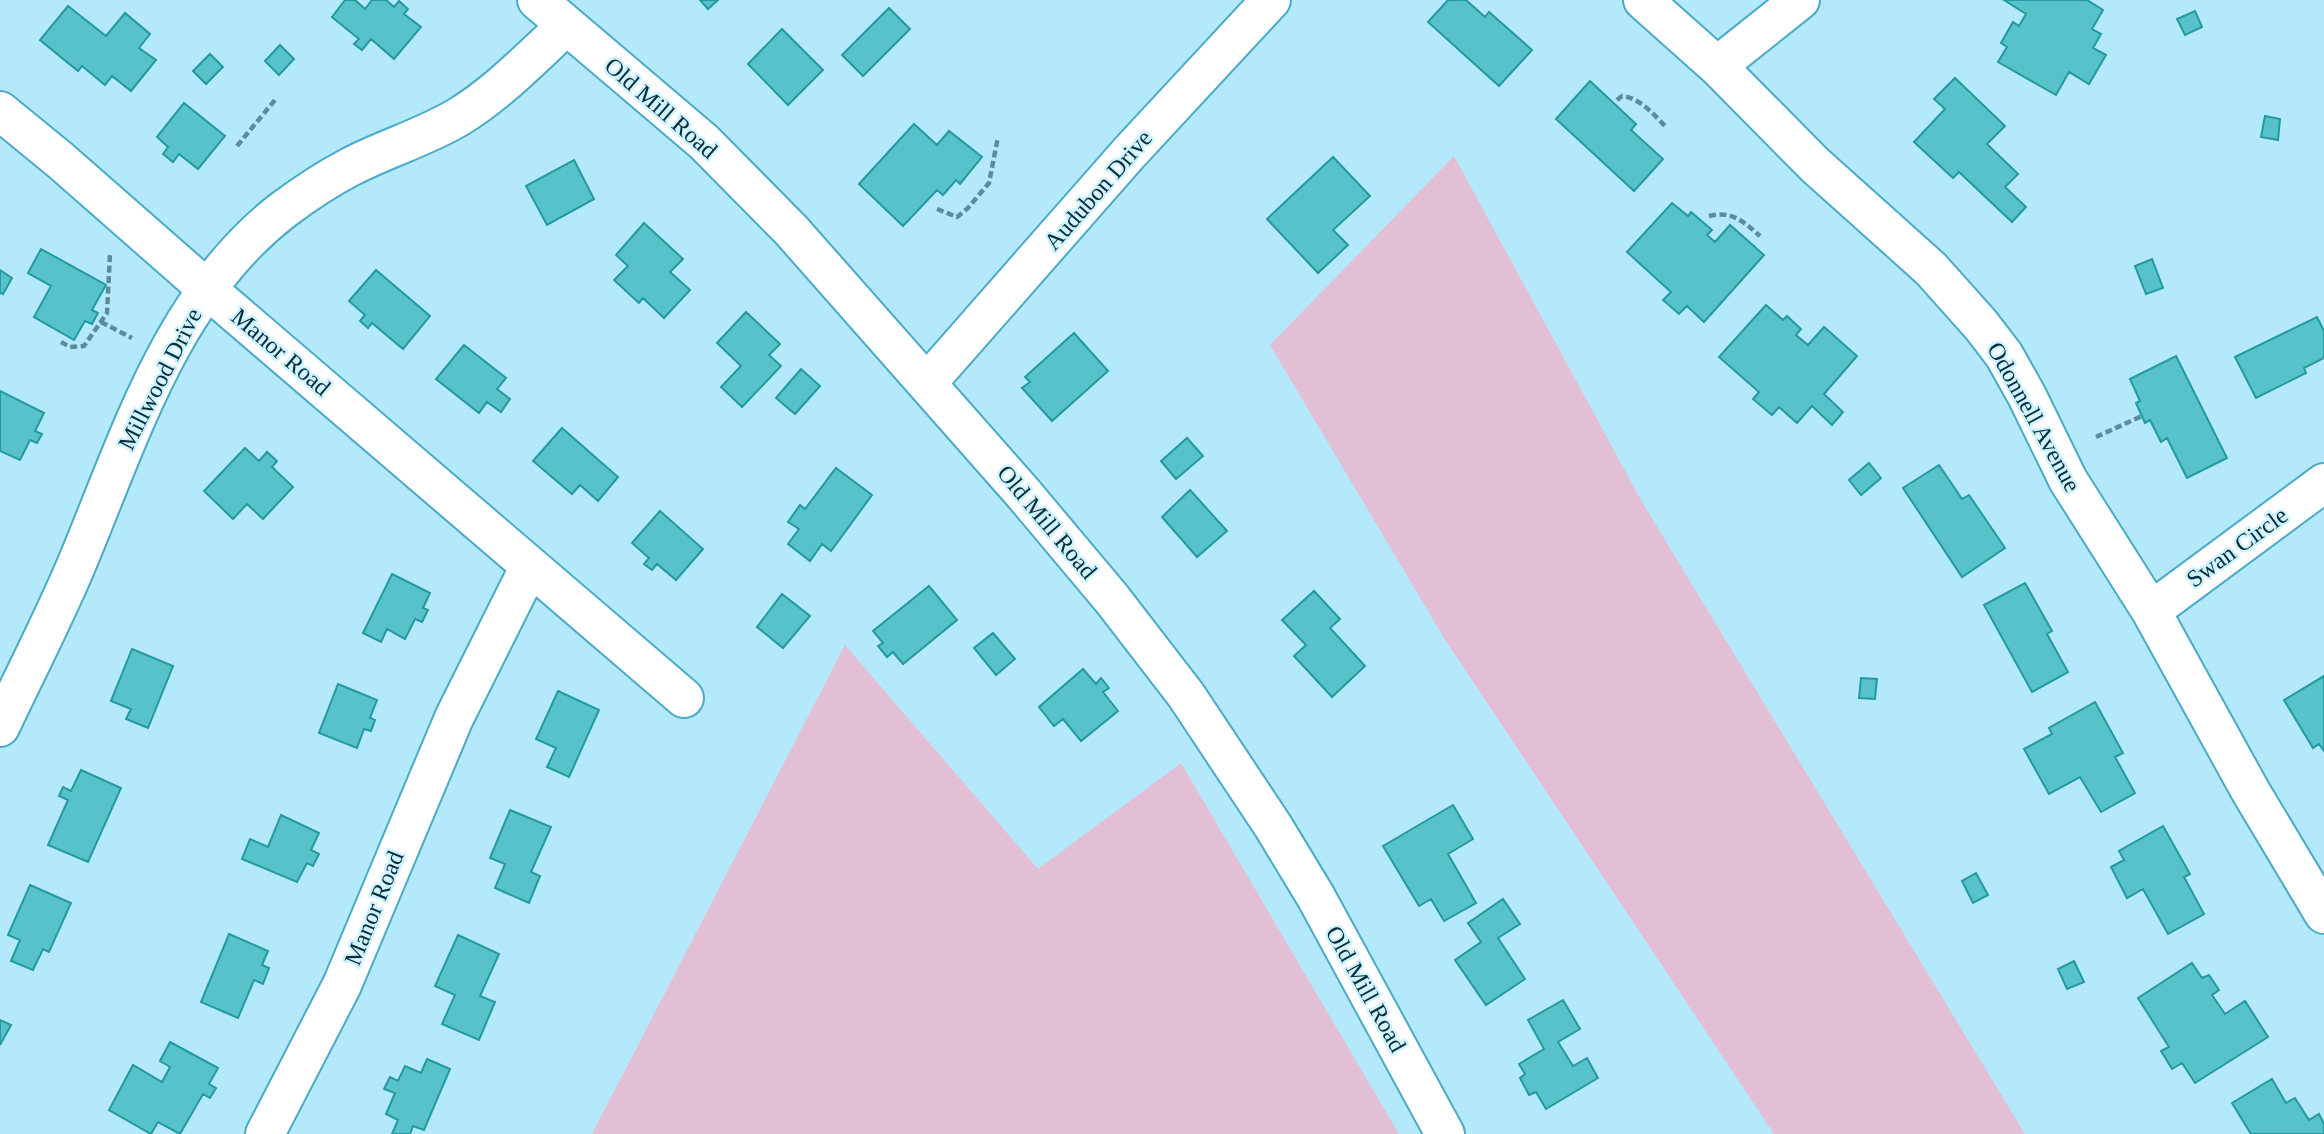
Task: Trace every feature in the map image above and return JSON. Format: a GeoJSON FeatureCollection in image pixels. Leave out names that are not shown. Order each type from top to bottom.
{"type":"FeatureCollection","features":[{"type":"Feature","properties":{"kind":"street","name":"Old Mill Road"},"geometry":{"type":"LineString","coordinates":[[537,0],[565,27],[704,142],[791,230],[927,383],[1112,600],[1208,727],[1273,825],[1313,892],[1445,1134]]}},
{"type":"Feature","properties":{"kind":"street","name":"Audubon Drive"},"geometry":{"type":"LineString","coordinates":[[927,383],[1129,153],[1271,0]]}},
{"type":"Feature","properties":{"kind":"street","name":"Odonnell Avenue"},"geometry":{"type":"LineString","coordinates":[[1643,0],[1717,66],[1815,165],[1931,269],[2004,355],[2068,480],[2151,611],[2251,792],[2324,914]]}},
{"type":"Feature","properties":{"kind":"street"},"geometry":{"type":"LineString","coordinates":[[1717,66],[1800,0]]}},
{"type":"Feature","properties":{"kind":"street","name":"Millwood Drive"},"geometry":{"type":"LineString","coordinates":[[0,727],[74,570],[116,465],[159,371],[181,329],[207,289],[236,253],[283,210],[349,167],[460,116],[497,88],[565,27]]}},
{"type":"Feature","properties":{"kind":"street","name":"Manor Road"},"geometry":{"type":"LineString","coordinates":[[0,111],[61,160],[207,289],[684,698]]}},
{"type":"Feature","properties":{"kind":"street","name":"Swan Circle"},"geometry":{"type":"LineString","coordinates":[[2151,611],[2324,483]]}},
{"type":"Feature","properties":{"kind":"street","name":"Manor Road"},"geometry":{"type":"LineString","coordinates":[[265,1134],[342,985],[454,718],[530,566]]}},
{"type":"Feature","properties":{"kind":"path"},"geometry":{"type":"LineString","coordinates":[[1618,100],[1622,96],[1629,97],[1643,105],[1667,128]]}},
{"type":"Feature","properties":{"kind":"path"},"geometry":{"type":"LineString","coordinates":[[237,146],[275,100]]}},
{"type":"Feature","properties":{"kind":"path"},"geometry":{"type":"LineString","coordinates":[[937,209],[957,217],[968,208],[989,183],[998,137]]}},
{"type":"Feature","properties":{"kind":"path"},"geometry":{"type":"LineString","coordinates":[[1709,216],[1720,213],[1737,217],[1760,236]]}},
{"type":"Feature","properties":{"kind":"path"},"geometry":{"type":"LineString","coordinates":[[61,342],[70,348],[84,346],[107,313],[111,246]]}},
{"type":"Feature","properties":{"kind":"path"},"geometry":{"type":"LineString","coordinates":[[2096,438],[2142,416]]}},
{"type":"Feature","properties":{"kind":"shaded area"},"geometry":{"type":"Polygon","coordinates":[[[1454,156],[1642,502],[2025,1134],[1774,1134],[1444,638],[1270,345],[1454,156]]]}},
{"type":"Feature","properties":{"kind":"shaded area"},"geometry":{"type":"Polygon","coordinates":[[[845,645],[1038,869],[1181,763],[1399,1134],[592,1134],[845,645]]]}},
{"type":"Feature","properties":{"kind":"building"},"geometry":{"type":"Polygon","coordinates":[[[345,0],[355,0],[365,9],[372,0],[386,0],[394,7],[399,1],[408,9],[404,14],[421,27],[394,59],[371,39],[362,50],[354,44],[359,39],[332,17],[345,0]]]}},
{"type":"Feature","properties":{"kind":"building"},"geometry":{"type":"Polygon","coordinates":[[[700,0],[718,0],[708,9],[700,0]]]}},
{"type":"Feature","properties":{"kind":"building"},"geometry":{"type":"Polygon","coordinates":[[[1448,0],[1466,0],[1485,17],[1489,12],[1532,50],[1499,86],[1428,22],[1448,0]]]}},
{"type":"Feature","properties":{"kind":"building"},"geometry":{"type":"Polygon","coordinates":[[[2004,0],[2087,0],[2103,10],[2092,29],[2101,34],[2093,48],[2106,55],[2089,84],[2069,72],[2056,95],[1998,62],[2007,47],[2001,43],[2013,22],[2019,26],[2026,14],[2004,0]]]}},
{"type":"Feature","properties":{"kind":"building"},"geometry":{"type":"Polygon","coordinates":[[[68,6],[106,36],[125,13],[150,34],[139,48],[156,60],[131,91],[112,76],[105,85],[82,66],[78,71],[40,40],[68,6]]]}},
{"type":"Feature","properties":{"kind":"building"},"geometry":{"type":"Polygon","coordinates":[[[889,8],[910,29],[863,76],[842,55],[889,8]]]}},
{"type":"Feature","properties":{"kind":"building"},"geometry":{"type":"Polygon","coordinates":[[[2195,11],[2202,27],[2185,35],[2177,19],[2195,11]]]}},
{"type":"Feature","properties":{"kind":"building"},"geometry":{"type":"Polygon","coordinates":[[[782,29],[823,70],[788,105],[748,64],[782,29]]]}},
{"type":"Feature","properties":{"kind":"building"},"geometry":{"type":"Polygon","coordinates":[[[280,45],[294,59],[279,75],[265,61],[280,45]]]}},
{"type":"Feature","properties":{"kind":"building"},"geometry":{"type":"Polygon","coordinates":[[[210,54],[223,67],[206,84],[193,71],[210,54]]]}},
{"type":"Feature","properties":{"kind":"building"},"geometry":{"type":"Polygon","coordinates":[[[1955,78],[2005,126],[1987,144],[2018,174],[2005,187],[2026,207],[2012,222],[1959,172],[1953,178],[1914,142],[1945,109],[1934,99],[1955,78]]]}},
{"type":"Feature","properties":{"kind":"building"},"geometry":{"type":"Polygon","coordinates":[[[1590,81],[1636,124],[1631,130],[1663,159],[1634,191],[1556,119],[1590,81]]]}},
{"type":"Feature","properties":{"kind":"building"},"geometry":{"type":"Polygon","coordinates":[[[184,103],[225,136],[198,169],[179,154],[173,162],[163,154],[168,147],[157,137],[184,103]]]}},
{"type":"Feature","properties":{"kind":"building"},"geometry":{"type":"Polygon","coordinates":[[[2265,116],[2280,119],[2278,140],[2261,137],[2265,116]]]}},
{"type":"Feature","properties":{"kind":"building"},"geometry":{"type":"Polygon","coordinates":[[[914,124],[937,145],[949,131],[982,157],[960,184],[956,180],[943,195],[937,190],[903,226],[859,184],[914,124]]]}},
{"type":"Feature","properties":{"kind":"building"},"geometry":{"type":"Polygon","coordinates":[[[1333,157],[1370,196],[1333,230],[1348,245],[1318,273],[1267,219],[1333,157]]]}},
{"type":"Feature","properties":{"kind":"building"},"geometry":{"type":"Polygon","coordinates":[[[574,160],[594,199],[547,225],[526,186],[574,160]]]}},
{"type":"Feature","properties":{"kind":"building"},"geometry":{"type":"Polygon","coordinates":[[[1672,203],[1688,216],[1691,212],[1712,230],[1707,235],[1715,242],[1730,225],[1764,255],[1704,322],[1687,306],[1679,314],[1663,300],[1671,292],[1627,252],[1672,203]]]}},
{"type":"Feature","properties":{"kind":"building"},"geometry":{"type":"Polygon","coordinates":[[[644,223],[683,259],[670,272],[690,290],[664,318],[643,298],[639,303],[614,280],[628,266],[616,255],[644,223]]]}},
{"type":"Feature","properties":{"kind":"building"},"geometry":{"type":"Polygon","coordinates":[[[41,249],[106,285],[92,310],[98,313],[92,324],[85,321],[74,340],[34,317],[51,286],[28,273],[41,249]]]}},
{"type":"Feature","properties":{"kind":"building"},"geometry":{"type":"Polygon","coordinates":[[[2152,259],[2163,288],[2146,294],[2135,266],[2152,259]]]}},
{"type":"Feature","properties":{"kind":"building"},"geometry":{"type":"Polygon","coordinates":[[[0,270],[12,278],[3,294],[0,293],[0,270]]]}},
{"type":"Feature","properties":{"kind":"building"},"geometry":{"type":"Polygon","coordinates":[[[376,270],[430,316],[403,349],[372,323],[368,328],[360,321],[365,315],[349,301],[376,270]]]}},
{"type":"Feature","properties":{"kind":"building"},"geometry":{"type":"Polygon","coordinates":[[[1766,305],[1783,320],[1787,316],[1801,329],[1796,335],[1808,345],[1824,327],[1857,356],[1824,394],[1843,412],[1832,425],[1812,406],[1797,423],[1779,407],[1772,415],[1753,399],[1759,392],[1719,357],[1766,305]]]}},
{"type":"Feature","properties":{"kind":"building"},"geometry":{"type":"Polygon","coordinates":[[[746,312],[780,344],[769,355],[781,366],[742,407],[721,387],[741,366],[717,343],[746,312]]]}},
{"type":"Feature","properties":{"kind":"building"},"geometry":{"type":"Polygon","coordinates":[[[2317,317],[2324,331],[2324,358],[2304,368],[2306,373],[2256,398],[2235,357],[2317,317]]]}},
{"type":"Feature","properties":{"kind":"building"},"geometry":{"type":"Polygon","coordinates":[[[1074,333],[1108,371],[1052,421],[1022,388],[1030,382],[1025,377],[1074,333]]]}},
{"type":"Feature","properties":{"kind":"building"},"geometry":{"type":"Polygon","coordinates":[[[464,345],[506,378],[497,389],[510,399],[501,412],[487,402],[479,413],[436,379],[464,345]]]}},
{"type":"Feature","properties":{"kind":"building"},"geometry":{"type":"Polygon","coordinates":[[[2176,356],[2227,458],[2187,478],[2167,438],[2161,442],[2150,420],[2145,423],[2136,403],[2140,401],[2130,379],[2176,356]]]}},
{"type":"Feature","properties":{"kind":"building"},"geometry":{"type":"Polygon","coordinates":[[[801,369],[820,386],[795,414],[776,398],[801,369]]]}},
{"type":"Feature","properties":{"kind":"building"},"geometry":{"type":"Polygon","coordinates":[[[0,391],[44,413],[35,431],[42,434],[37,443],[30,440],[20,460],[0,451],[0,391]]]}},
{"type":"Feature","properties":{"kind":"building"},"geometry":{"type":"Polygon","coordinates":[[[562,428],[618,477],[598,501],[580,485],[572,494],[533,461],[562,428]]]}},
{"type":"Feature","properties":{"kind":"building"},"geometry":{"type":"Polygon","coordinates":[[[1187,438],[1203,456],[1176,479],[1161,461],[1187,438]]]}},
{"type":"Feature","properties":{"kind":"building"},"geometry":{"type":"Polygon","coordinates":[[[245,448],[259,461],[267,452],[277,461],[272,467],[293,487],[263,519],[247,504],[233,519],[204,491],[245,448]]]}},
{"type":"Feature","properties":{"kind":"building"},"geometry":{"type":"Polygon","coordinates":[[[1869,463],[1881,478],[1861,495],[1849,480],[1869,463]]]}},
{"type":"Feature","properties":{"kind":"building"},"geometry":{"type":"Polygon","coordinates":[[[1939,465],[1962,499],[1969,495],[2005,548],[1962,577],[1903,488],[1939,465]]]}},
{"type":"Feature","properties":{"kind":"building"},"geometry":{"type":"Polygon","coordinates":[[[836,468],[872,495],[831,551],[822,544],[810,561],[788,544],[799,529],[788,522],[800,505],[805,509],[836,468]]]}},
{"type":"Feature","properties":{"kind":"building"},"geometry":{"type":"Polygon","coordinates":[[[1190,490],[1227,531],[1197,557],[1162,517],[1190,490]]]}},
{"type":"Feature","properties":{"kind":"building"},"geometry":{"type":"Polygon","coordinates":[[[660,511],[703,549],[676,580],[657,564],[652,570],[644,564],[649,558],[632,543],[660,511]]]}},
{"type":"Feature","properties":{"kind":"building"},"geometry":{"type":"Polygon","coordinates":[[[392,574],[430,593],[423,608],[428,610],[422,622],[415,619],[405,639],[387,629],[381,642],[363,633],[392,574]]]}},
{"type":"Feature","properties":{"kind":"building"},"geometry":{"type":"Polygon","coordinates":[[[2025,583],[2052,631],[2047,634],[2068,672],[2032,692],[1984,605],[2025,583]]]}},
{"type":"Feature","properties":{"kind":"building"},"geometry":{"type":"Polygon","coordinates":[[[929,586],[957,620],[903,664],[893,652],[887,657],[878,646],[883,643],[873,631],[929,586]]]}},
{"type":"Feature","properties":{"kind":"building"},"geometry":{"type":"Polygon","coordinates":[[[1314,591],[1340,619],[1330,628],[1365,666],[1332,697],[1294,656],[1306,645],[1282,620],[1314,591]]]}},
{"type":"Feature","properties":{"kind":"building"},"geometry":{"type":"Polygon","coordinates":[[[782,594],[810,616],[783,648],[757,627],[782,594]]]}},
{"type":"Feature","properties":{"kind":"building"},"geometry":{"type":"Polygon","coordinates":[[[993,633],[1015,659],[996,675],[974,648],[993,633]]]}},
{"type":"Feature","properties":{"kind":"building"},"geometry":{"type":"Polygon","coordinates":[[[132,649],[173,666],[148,728],[126,719],[131,709],[111,701],[132,649]]]}},
{"type":"Feature","properties":{"kind":"building"},"geometry":{"type":"Polygon","coordinates":[[[1083,669],[1096,684],[1101,678],[1109,688],[1103,692],[1118,711],[1081,741],[1063,719],[1054,726],[1039,707],[1083,669]]]}},
{"type":"Feature","properties":{"kind":"building"},"geometry":{"type":"Polygon","coordinates":[[[2324,676],[2324,751],[2319,744],[2313,748],[2284,700],[2324,676]]]}},
{"type":"Feature","properties":{"kind":"building"},"geometry":{"type":"Polygon","coordinates":[[[1861,678],[1877,679],[1875,699],[1859,698],[1861,678]]]}},
{"type":"Feature","properties":{"kind":"building"},"geometry":{"type":"Polygon","coordinates":[[[338,684],[377,700],[370,718],[375,720],[371,731],[364,729],[357,748],[319,733],[338,684]]]}},
{"type":"Feature","properties":{"kind":"building"},"geometry":{"type":"Polygon","coordinates":[[[558,691],[599,710],[569,777],[547,767],[556,748],[536,739],[558,691]]]}},
{"type":"Feature","properties":{"kind":"building"},"geometry":{"type":"Polygon","coordinates":[[[2095,702],[2123,753],[2115,757],[2135,793],[2101,812],[2080,777],[2049,794],[2024,749],[2052,734],[2049,728],[2095,702]]]}},
{"type":"Feature","properties":{"kind":"building"},"geometry":{"type":"Polygon","coordinates":[[[81,770],[121,788],[88,862],[48,845],[68,800],[59,796],[63,787],[71,791],[81,770]]]}},
{"type":"Feature","properties":{"kind":"building"},"geometry":{"type":"Polygon","coordinates":[[[1453,805],[1473,839],[1448,854],[1476,903],[1444,921],[1431,899],[1419,906],[1383,846],[1453,805]]]}},
{"type":"Feature","properties":{"kind":"building"},"geometry":{"type":"Polygon","coordinates":[[[510,810],[551,827],[531,872],[540,876],[529,903],[495,888],[505,864],[490,858],[510,810]]]}},
{"type":"Feature","properties":{"kind":"building"},"geometry":{"type":"Polygon","coordinates":[[[281,815],[319,833],[311,850],[319,854],[313,866],[307,863],[297,882],[242,859],[250,839],[268,847],[281,815]]]}},
{"type":"Feature","properties":{"kind":"building"},"geometry":{"type":"Polygon","coordinates":[[[2163,826],[2190,874],[2184,877],[2204,914],[2168,934],[2143,889],[2127,898],[2111,867],[2124,860],[2119,851],[2163,826]]]}},
{"type":"Feature","properties":{"kind":"building"},"geometry":{"type":"Polygon","coordinates":[[[1976,873],[1988,895],[1973,903],[1962,881],[1976,873]]]}},
{"type":"Feature","properties":{"kind":"building"},"geometry":{"type":"Polygon","coordinates":[[[30,885],[71,903],[49,952],[43,949],[33,970],[11,961],[20,940],[8,935],[30,885]]]}},
{"type":"Feature","properties":{"kind":"building"},"geometry":{"type":"Polygon","coordinates":[[[1503,899],[1520,924],[1498,938],[1525,979],[1486,1005],[1455,960],[1481,942],[1468,923],[1503,899]]]}},
{"type":"Feature","properties":{"kind":"building"},"geometry":{"type":"Polygon","coordinates":[[[229,934],[268,951],[262,965],[269,968],[263,984],[254,980],[238,1018],[201,1002],[229,934]]]}},
{"type":"Feature","properties":{"kind":"building"},"geometry":{"type":"Polygon","coordinates":[[[458,935],[499,954],[480,996],[495,1002],[479,1040],[442,1024],[455,995],[435,986],[458,935]]]}},
{"type":"Feature","properties":{"kind":"building"},"geometry":{"type":"Polygon","coordinates":[[[2074,961],[2084,982],[2067,989],[2058,969],[2074,961]]]}},
{"type":"Feature","properties":{"kind":"building"},"geometry":{"type":"Polygon","coordinates":[[[2192,963],[2202,978],[2209,975],[2219,990],[2212,995],[2225,1014],[2245,1001],[2268,1037],[2195,1083],[2182,1063],[2172,1069],[2161,1051],[2169,1047],[2138,998],[2192,963]]]}},
{"type":"Feature","properties":{"kind":"building"},"geometry":{"type":"Polygon","coordinates":[[[1563,1000],[1580,1029],[1558,1042],[1573,1066],[1587,1058],[1598,1078],[1546,1109],[1536,1092],[1529,1095],[1520,1078],[1525,1074],[1519,1064],[1544,1049],[1528,1020],[1563,1000]]]}},
{"type":"Feature","properties":{"kind":"building"},"geometry":{"type":"Polygon","coordinates":[[[0,1020],[11,1025],[0,1045],[0,1020]]]}},
{"type":"Feature","properties":{"kind":"building"},"geometry":{"type":"Polygon","coordinates":[[[170,1042],[218,1068],[209,1084],[216,1088],[210,1098],[203,1094],[180,1134],[158,1122],[151,1134],[109,1110],[133,1065],[162,1082],[170,1067],[160,1061],[170,1042]]]}},
{"type":"Feature","properties":{"kind":"building"},"geometry":{"type":"Polygon","coordinates":[[[427,1059],[450,1069],[424,1130],[413,1126],[410,1134],[392,1134],[398,1120],[386,1114],[395,1093],[384,1089],[390,1077],[398,1081],[405,1066],[421,1073],[427,1059]]]}},
{"type":"Feature","properties":{"kind":"building"},"geometry":{"type":"Polygon","coordinates":[[[2272,1079],[2286,1103],[2295,1098],[2309,1120],[2319,1114],[2324,1124],[2324,1134],[2251,1134],[2232,1103],[2272,1079]]]}}]}
